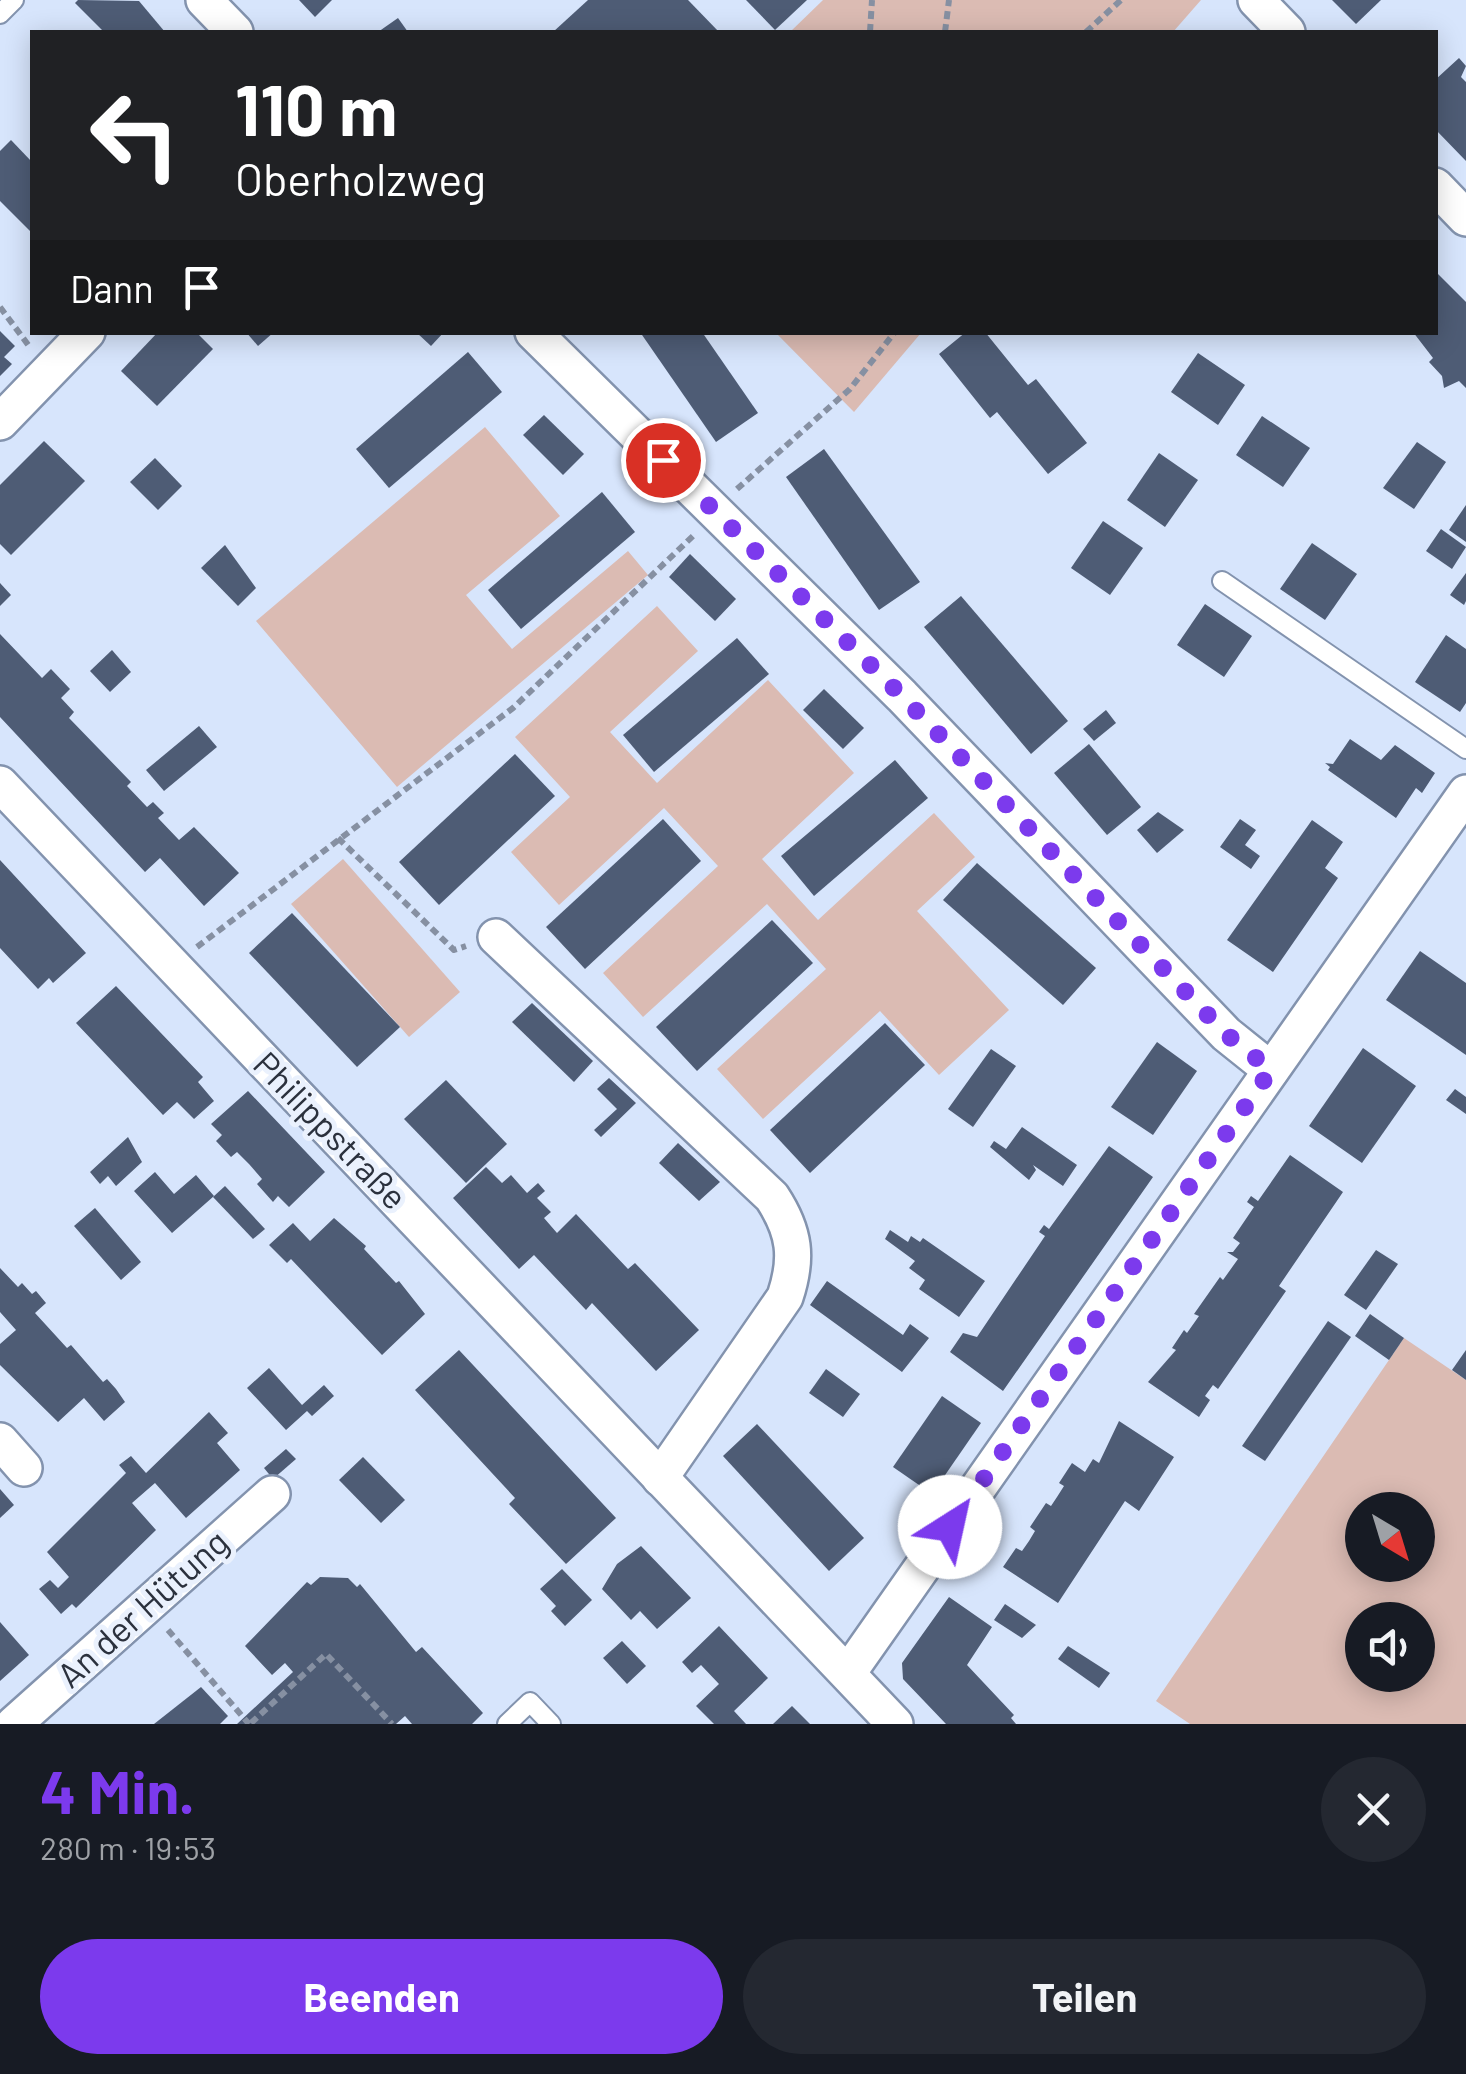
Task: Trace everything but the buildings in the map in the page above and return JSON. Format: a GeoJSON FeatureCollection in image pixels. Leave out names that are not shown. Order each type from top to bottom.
{"type":"FeatureCollection","features":[{"type":"Feature","properties":{"kind":"street"},"geometry":{"type":"LineString","coordinates":[[204,0],[233,30]]}},
{"type":"Feature","properties":{"kind":"street"},"geometry":{"type":"LineString","coordinates":[[1256,0],[1285,30]]}},
{"type":"Feature","properties":{"kind":"street"},"geometry":{"type":"LineString","coordinates":[[1438,189],[1466,218]]}},
{"type":"Feature","properties":{"kind":"street"},"geometry":{"type":"LineString","coordinates":[[0,422],[83,335]]}},
{"type":"Feature","properties":{"kind":"street"},"geometry":{"type":"LineString","coordinates":[[536,335],[902,696],[1226,1034],[1271,1070]]}},
{"type":"Feature","properties":{"kind":"street","name":"Philippstraße"},"geometry":{"type":"LineString","coordinates":[[0,784],[895,1724]]}},
{"type":"Feature","properties":{"kind":"street"},"geometry":{"type":"LineString","coordinates":[[848,1673],[1271,1070],[1461,812]]}},
{"type":"Feature","properties":{"kind":"street"},"geometry":{"type":"LineString","coordinates":[[496,937],[772,1197],[788,1221],[794,1246],[794,1272],[786,1297],[660,1478]]}},
{"type":"Feature","properties":{"kind":"street"},"geometry":{"type":"LineString","coordinates":[[0,1440],[24,1468]]}},
{"type":"Feature","properties":{"kind":"street","name":"An der Hütung"},"geometry":{"type":"LineString","coordinates":[[14,1724],[272,1494]]}},
{"type":"Feature","properties":{"kind":"lane"},"geometry":{"type":"LineString","coordinates":[[0,14],[14,0]]}},
{"type":"Feature","properties":{"kind":"lane"},"geometry":{"type":"LineString","coordinates":[[1222,581],[1466,750]]}},
{"type":"Feature","properties":{"kind":"lane"},"geometry":{"type":"LineString","coordinates":[[507,1724],[530,1702],[551,1724]]}},
{"type":"Feature","properties":{"kind":"path"},"geometry":{"type":"LineString","coordinates":[[870,30],[872,0]]}},
{"type":"Feature","properties":{"kind":"path"},"geometry":{"type":"LineString","coordinates":[[945,30],[950,0]]}},
{"type":"Feature","properties":{"kind":"path"},"geometry":{"type":"LineString","coordinates":[[1088,30],[1120,0]]}},
{"type":"Feature","properties":{"kind":"path"},"geometry":{"type":"LineString","coordinates":[[0,307],[50,370]]}},
{"type":"Feature","properties":{"kind":"path"},"geometry":{"type":"LineString","coordinates":[[175,967],[210,935],[512,708],[716,511],[850,389],[894,335]]}},
{"type":"Feature","properties":{"kind":"path"},"geometry":{"type":"LineString","coordinates":[[338,838],[454,950],[496,937]]}},
{"type":"Feature","properties":{"kind":"path"},"geometry":{"type":"LineString","coordinates":[[146,1607],[250,1723],[326,1654],[392,1724]]}},
{"type":"Feature","properties":{"kind":"shaded area"},"geometry":{"type":"Polygon","coordinates":[[[823,0],[1201,0],[1175,30],[792,30],[823,0]]]}},
{"type":"Feature","properties":{"kind":"shaded area"},"geometry":{"type":"Polygon","coordinates":[[[778,335],[919,335],[854,412],[778,335]]]}},
{"type":"Feature","properties":{"kind":"shaded area"},"geometry":{"type":"Polygon","coordinates":[[[485,427],[560,516],[466,595],[512,649],[628,551],[648,575],[397,787],[256,621],[485,427]]]}},
{"type":"Feature","properties":{"kind":"shaded area"},"geometry":{"type":"Polygon","coordinates":[[[657,606],[698,651],[610,732],[657,783],[768,680],[854,773],[762,859],[818,920],[934,813],[975,857],[917,911],[1009,1010],[939,1075],[880,1011],[763,1119],[717,1069],[826,969],[767,904],[643,1017],[603,973],[718,866],[664,808],[559,905],[511,852],[570,797],[515,737],[657,606]]]}},
{"type":"Feature","properties":{"kind":"shaded area"},"geometry":{"type":"Polygon","coordinates":[[[343,859],[460,992],[409,1037],[291,904],[343,859]]]}},
{"type":"Feature","properties":{"kind":"shaded area"},"geometry":{"type":"Polygon","coordinates":[[[1404,1338],[1466,1380],[1466,1724],[1190,1724],[1156,1701],[1404,1338]]]}},
{"type":"Feature","properties":{"kind":"route"},"geometry":{"type":"LineString","coordinates":[[663,460],[902,696],[1226,1034],[1271,1070],[950,1527]]}}]}
